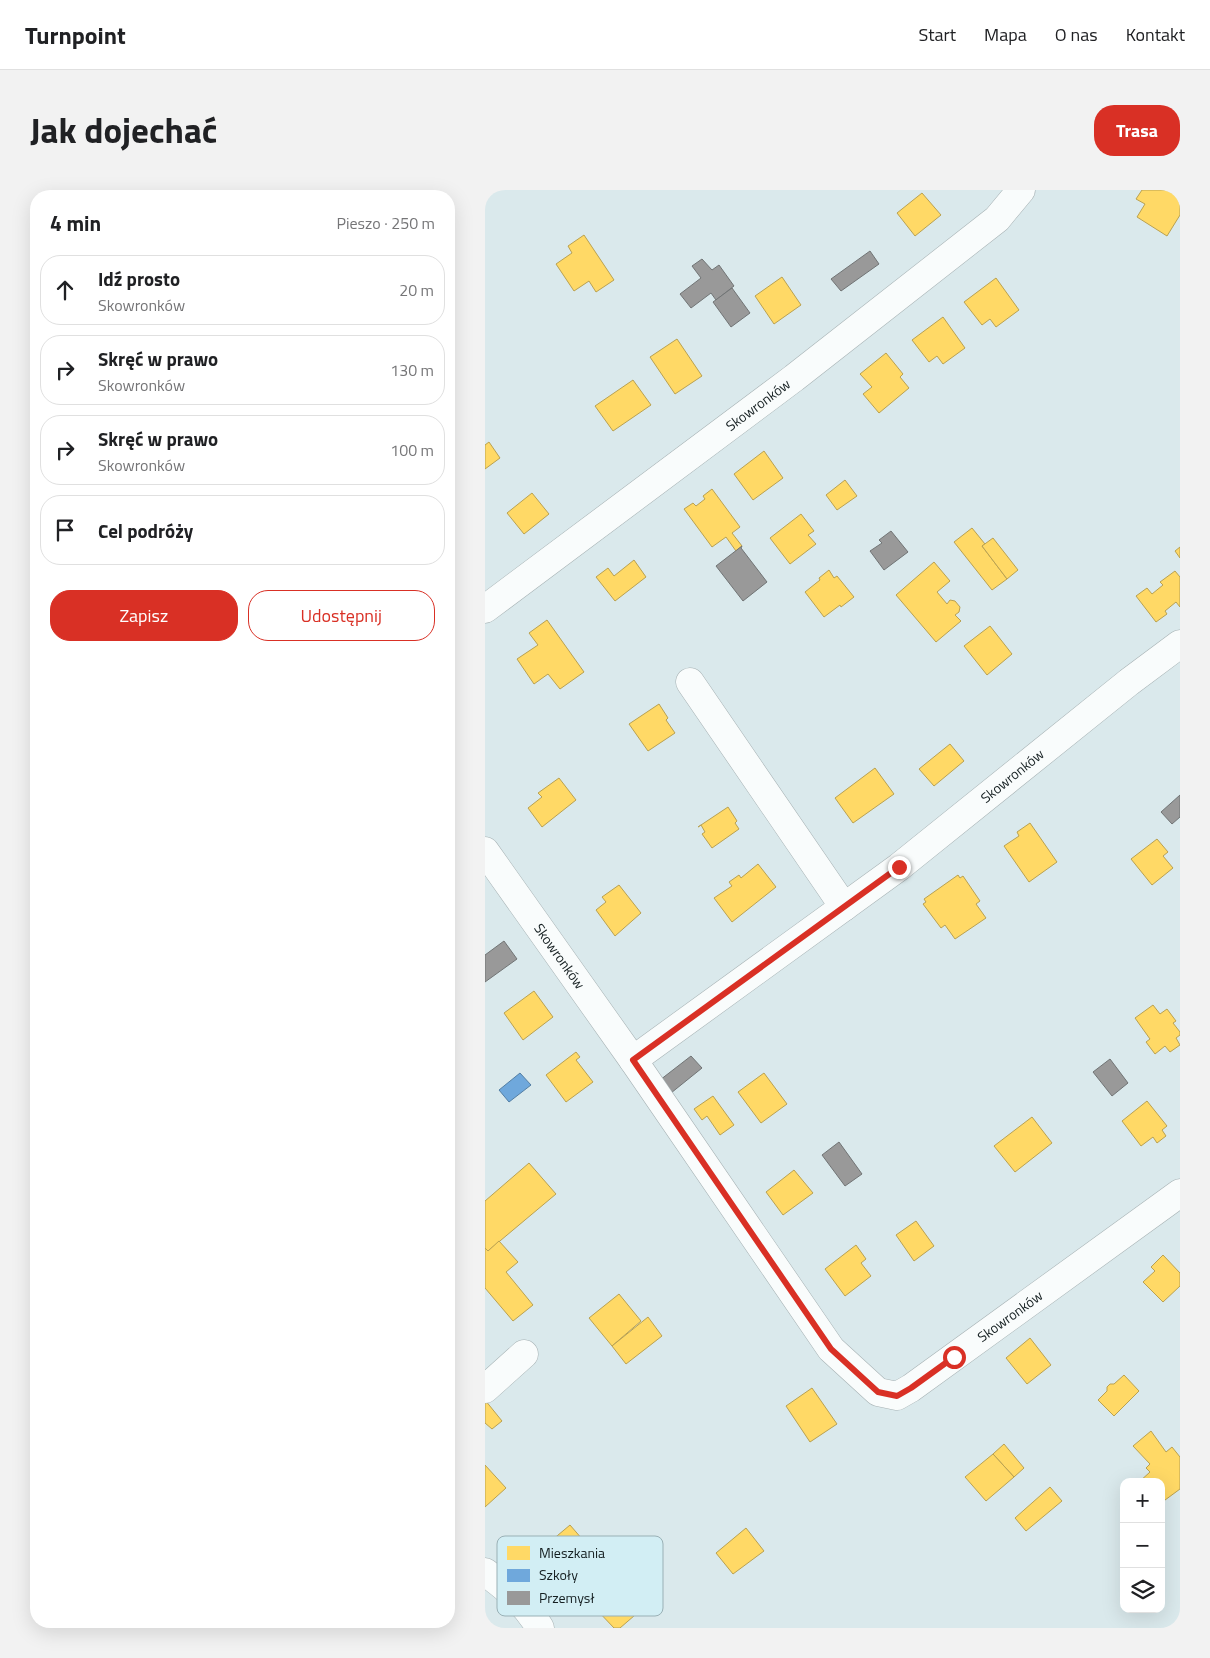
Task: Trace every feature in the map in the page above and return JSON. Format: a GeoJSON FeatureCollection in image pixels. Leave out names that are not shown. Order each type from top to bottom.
{"type":"FeatureCollection","features":[{"type":"Feature","properties":{"kind":"street","name":"Skowronków"},"geometry":{"type":"LineString","coordinates":[[485,609],[795,378],[997,219],[1021,190]]}},
{"type":"Feature","properties":{"kind":"street","name":"Skowronków"},"geometry":{"type":"LineString","coordinates":[[633,1060],[899,867],[1129,682],[1180,644]]}},
{"type":"Feature","properties":{"kind":"street"},"geometry":{"type":"LineString","coordinates":[[690,682],[845,907]]}},
{"type":"Feature","properties":{"kind":"street","name":"Skowronków"},"geometry":{"type":"LineString","coordinates":[[485,851],[633,1060],[831,1349],[878,1392],[897,1396],[911,1388],[1180,1193]]}},
{"type":"Feature","properties":{"kind":"street"},"geometry":{"type":"LineString","coordinates":[[485,1389],[524,1354]]}},
{"type":"Feature","properties":{"kind":"street"},"geometry":{"type":"LineString","coordinates":[[485,1572],[497,1580]]}},
{"type":"Feature","properties":{"kind":"street"},"geometry":{"type":"LineString","coordinates":[[532,1616],[540,1628]]}},
{"type":"Feature","properties":{"kind":"building: Mieszkania"},"geometry":{"type":"Polygon","coordinates":[[[1142,190],[1172,190],[1180,195],[1180,215],[1167,236],[1137,217],[1145,204],[1136,199],[1142,190]]]}},
{"type":"Feature","properties":{"kind":"building: Mieszkania"},"geometry":{"type":"Polygon","coordinates":[[[922,193],[941,215],[915,236],[897,213],[922,193]]]}},
{"type":"Feature","properties":{"kind":"building: Mieszkania"},"geometry":{"type":"Polygon","coordinates":[[[584,235],[614,280],[596,292],[589,281],[574,291],[556,264],[572,253],[568,246],[584,235]]]}},
{"type":"Feature","properties":{"kind":"building: Mieszkania"},"geometry":{"type":"Polygon","coordinates":[[[782,277],[801,305],[774,324],[755,296],[782,277]]]}},
{"type":"Feature","properties":{"kind":"building: Mieszkania"},"geometry":{"type":"Polygon","coordinates":[[[996,278],[1019,310],[996,327],[990,319],[982,325],[964,302],[996,278]]]}},
{"type":"Feature","properties":{"kind":"building: Mieszkania"},"geometry":{"type":"Polygon","coordinates":[[[943,317],[965,348],[943,364],[937,356],[929,362],[912,340],[943,317]]]}},
{"type":"Feature","properties":{"kind":"building: Mieszkania"},"geometry":{"type":"Polygon","coordinates":[[[677,339],[702,376],[675,394],[650,357],[677,339]]]}},
{"type":"Feature","properties":{"kind":"building: Mieszkania"},"geometry":{"type":"Polygon","coordinates":[[[886,353],[903,374],[900,377],[909,388],[879,413],[863,394],[872,387],[860,374],[886,353]]]}},
{"type":"Feature","properties":{"kind":"building: Mieszkania"},"geometry":{"type":"Polygon","coordinates":[[[633,380],[651,405],[613,431],[595,406],[633,380]]]}},
{"type":"Feature","properties":{"kind":"building: Mieszkania"},"geometry":{"type":"Polygon","coordinates":[[[489,442],[500,458],[485,469],[485,445],[489,442]]]}},
{"type":"Feature","properties":{"kind":"building: Mieszkania"},"geometry":{"type":"Polygon","coordinates":[[[764,451],[783,478],[753,500],[734,474],[764,451]]]}},
{"type":"Feature","properties":{"kind":"building: Mieszkania"},"geometry":{"type":"Polygon","coordinates":[[[845,480],[857,496],[837,510],[826,495],[845,480]]]}},
{"type":"Feature","properties":{"kind":"building: Mieszkania"},"geometry":{"type":"Polygon","coordinates":[[[712,489],[740,527],[732,533],[742,546],[736,551],[726,537],[712,547],[684,509],[693,503],[696,506],[705,499],[703,496],[712,489]]]}},
{"type":"Feature","properties":{"kind":"building: Mieszkania"},"geometry":{"type":"Polygon","coordinates":[[[532,493],[549,514],[524,534],[507,513],[532,493]]]}},
{"type":"Feature","properties":{"kind":"building: Mieszkania"},"geometry":{"type":"Polygon","coordinates":[[[801,514],[814,531],[808,535],[816,544],[790,564],[770,538],[801,514]]]}},
{"type":"Feature","properties":{"kind":"building: Mieszkania"},"geometry":{"type":"Polygon","coordinates":[[[972,528],[985,544],[982,546],[1007,579],[992,590],[954,542],[972,528]]]}},
{"type":"Feature","properties":{"kind":"building: Mieszkania"},"geometry":{"type":"Polygon","coordinates":[[[993,538],[1018,570],[1007,579],[982,546],[993,538]]]}},
{"type":"Feature","properties":{"kind":"building: Mieszkania"},"geometry":{"type":"Polygon","coordinates":[[[1180,547],[1180,558],[1175,551],[1180,547]]]}},
{"type":"Feature","properties":{"kind":"building: Mieszkania"},"geometry":{"type":"Polygon","coordinates":[[[634,560],[646,577],[615,601],[596,577],[608,568],[614,576],[634,560]]]}},
{"type":"Feature","properties":{"kind":"building: Mieszkania"},"geometry":{"type":"Polygon","coordinates":[[[934,562],[950,581],[937,592],[947,604],[950,600],[955,601],[960,607],[959,612],[955,615],[961,621],[936,642],[896,595],[934,562]]]}},
{"type":"Feature","properties":{"kind":"building: Mieszkania"},"geometry":{"type":"Polygon","coordinates":[[[829,570],[834,578],[837,576],[854,597],[824,617],[805,592],[829,570]]]}},
{"type":"Feature","properties":{"kind":"building: Mieszkania"},"geometry":{"type":"Polygon","coordinates":[[[1175,571],[1180,577],[1180,607],[1176,602],[1165,611],[1167,614],[1156,622],[1136,596],[1147,588],[1152,594],[1163,585],[1160,582],[1175,571]]]}},
{"type":"Feature","properties":{"kind":"building: Mieszkania"},"geometry":{"type":"Polygon","coordinates":[[[547,620],[584,672],[560,689],[548,674],[534,684],[517,659],[538,645],[529,633],[547,620]]]}},
{"type":"Feature","properties":{"kind":"building: Mieszkania"},"geometry":{"type":"Polygon","coordinates":[[[990,626],[1012,654],[987,675],[964,646],[990,626]]]}},
{"type":"Feature","properties":{"kind":"building: Mieszkania"},"geometry":{"type":"Polygon","coordinates":[[[659,704],[668,718],[666,720],[675,733],[648,751],[629,724],[659,704]]]}},
{"type":"Feature","properties":{"kind":"building: Mieszkania"},"geometry":{"type":"Polygon","coordinates":[[[950,744],[964,761],[934,786],[919,769],[950,744]]]}},
{"type":"Feature","properties":{"kind":"building: Mieszkania"},"geometry":{"type":"Polygon","coordinates":[[[875,768],[894,794],[853,823],[835,798],[875,768]]]}},
{"type":"Feature","properties":{"kind":"building: Mieszkania"},"geometry":{"type":"Polygon","coordinates":[[[559,778],[576,800],[542,827],[528,808],[542,797],[538,793],[559,778]]]}},
{"type":"Feature","properties":{"kind":"building: Mieszkania"},"geometry":{"type":"Polygon","coordinates":[[[728,807],[737,821],[735,823],[739,829],[712,848],[702,834],[705,832],[701,825],[728,807]]]}},
{"type":"Feature","properties":{"kind":"building: Mieszkania"},"geometry":{"type":"Polygon","coordinates":[[[1030,823],[1057,862],[1029,882],[1004,846],[1019,836],[1017,832],[1030,823]]]}},
{"type":"Feature","properties":{"kind":"building: Mieszkania"},"geometry":{"type":"Polygon","coordinates":[[[1157,839],[1168,852],[1163,856],[1173,868],[1152,885],[1131,859],[1157,839]]]}},
{"type":"Feature","properties":{"kind":"building: Mieszkania"},"geometry":{"type":"Polygon","coordinates":[[[758,864],[776,887],[732,922],[714,898],[732,886],[729,882],[739,875],[741,878],[758,864]]]}},
{"type":"Feature","properties":{"kind":"building: Mieszkania"},"geometry":{"type":"Polygon","coordinates":[[[958,875],[960,878],[963,876],[980,901],[976,904],[986,918],[955,939],[945,925],[941,928],[923,904],[926,902],[924,899],[958,875]]]}},
{"type":"Feature","properties":{"kind":"building: Mieszkania"},"geometry":{"type":"Polygon","coordinates":[[[619,885],[641,913],[615,936],[596,910],[606,902],[602,897],[619,885]]]}},
{"type":"Feature","properties":{"kind":"building: Mieszkania"},"geometry":{"type":"Polygon","coordinates":[[[534,991],[553,1017],[523,1040],[504,1013],[534,991]]]}},
{"type":"Feature","properties":{"kind":"building: Mieszkania"},"geometry":{"type":"Polygon","coordinates":[[[1153,1005],[1160,1014],[1167,1009],[1176,1021],[1173,1023],[1180,1032],[1180,1035],[1176,1038],[1180,1045],[1170,1052],[1165,1046],[1155,1054],[1146,1042],[1150,1039],[1135,1018],[1153,1005]]]}},
{"type":"Feature","properties":{"kind":"building: Mieszkania"},"geometry":{"type":"Polygon","coordinates":[[[576,1052],[580,1057],[576,1060],[593,1082],[566,1102],[546,1075],[576,1052]]]}},
{"type":"Feature","properties":{"kind":"building: Mieszkania"},"geometry":{"type":"Polygon","coordinates":[[[764,1073],[787,1104],[761,1123],[738,1092],[764,1073]]]}},
{"type":"Feature","properties":{"kind":"building: Mieszkania"},"geometry":{"type":"Polygon","coordinates":[[[713,1096],[734,1125],[720,1135],[707,1116],[702,1120],[694,1109],[713,1096]]]}},
{"type":"Feature","properties":{"kind":"building: Mieszkania"},"geometry":{"type":"Polygon","coordinates":[[[1147,1101],[1167,1126],[1162,1130],[1166,1136],[1157,1143],[1153,1137],[1141,1146],[1122,1121],[1147,1101]]]}},
{"type":"Feature","properties":{"kind":"building: Mieszkania"},"geometry":{"type":"Polygon","coordinates":[[[1032,1117],[1052,1143],[1015,1172],[994,1146],[1032,1117]]]}},
{"type":"Feature","properties":{"kind":"building: Mieszkania"},"geometry":{"type":"Polygon","coordinates":[[[529,1163],[556,1194],[488,1251],[485,1248],[485,1201],[529,1163]]]}},
{"type":"Feature","properties":{"kind":"building: Mieszkania"},"geometry":{"type":"Polygon","coordinates":[[[794,1170],[813,1193],[783,1215],[766,1192],[794,1170]]]}},
{"type":"Feature","properties":{"kind":"building: Mieszkania"},"geometry":{"type":"Polygon","coordinates":[[[916,1221],[934,1246],[914,1261],[896,1235],[916,1221]]]}},
{"type":"Feature","properties":{"kind":"building: Mieszkania"},"geometry":{"type":"Polygon","coordinates":[[[499,1241],[518,1262],[506,1272],[533,1305],[513,1321],[485,1288],[485,1248],[488,1251],[499,1241]]]}},
{"type":"Feature","properties":{"kind":"building: Mieszkania"},"geometry":{"type":"Polygon","coordinates":[[[856,1245],[866,1259],[861,1263],[871,1276],[845,1296],[825,1269],[856,1245]]]}},
{"type":"Feature","properties":{"kind":"building: Mieszkania"},"geometry":{"type":"Polygon","coordinates":[[[1163,1255],[1180,1273],[1180,1286],[1163,1302],[1143,1282],[1155,1271],[1151,1267],[1163,1255]]]}},
{"type":"Feature","properties":{"kind":"building: Mieszkania"},"geometry":{"type":"Polygon","coordinates":[[[619,1294],[641,1321],[612,1346],[589,1318],[619,1294]]]}},
{"type":"Feature","properties":{"kind":"building: Mieszkania"},"geometry":{"type":"Polygon","coordinates":[[[648,1317],[662,1336],[626,1364],[612,1346],[648,1317]]]}},
{"type":"Feature","properties":{"kind":"building: Mieszkania"},"geometry":{"type":"Polygon","coordinates":[[[1030,1338],[1051,1365],[1027,1384],[1006,1358],[1030,1338]]]}},
{"type":"Feature","properties":{"kind":"building: Mieszkania"},"geometry":{"type":"Polygon","coordinates":[[[1124,1375],[1139,1391],[1114,1416],[1098,1400],[1107,1391],[1107,1387],[1110,1384],[1114,1384],[1124,1375]]]}},
{"type":"Feature","properties":{"kind":"building: Mieszkania"},"geometry":{"type":"Polygon","coordinates":[[[812,1388],[837,1424],[810,1442],[786,1406],[812,1388]]]}},
{"type":"Feature","properties":{"kind":"building: Mieszkania"},"geometry":{"type":"Polygon","coordinates":[[[485,1400],[502,1421],[492,1429],[485,1423],[485,1400]]]}},
{"type":"Feature","properties":{"kind":"building: Mieszkania"},"geometry":{"type":"Polygon","coordinates":[[[1151,1431],[1166,1452],[1172,1447],[1180,1457],[1180,1489],[1165,1500],[1165,1478],[1143,1478],[1150,1472],[1146,1468],[1150,1464],[1133,1446],[1151,1431]]]}},
{"type":"Feature","properties":{"kind":"building: Mieszkania"},"geometry":{"type":"Polygon","coordinates":[[[1004,1444],[1024,1468],[1014,1477],[993,1454],[1004,1444]]]}},
{"type":"Feature","properties":{"kind":"building: Mieszkania"},"geometry":{"type":"Polygon","coordinates":[[[993,1454],[1014,1477],[986,1501],[965,1477],[993,1454]]]}},
{"type":"Feature","properties":{"kind":"building: Mieszkania"},"geometry":{"type":"Polygon","coordinates":[[[485,1465],[506,1488],[485,1507],[485,1465]]]}},
{"type":"Feature","properties":{"kind":"building: Mieszkania"},"geometry":{"type":"Polygon","coordinates":[[[1050,1487],[1062,1501],[1026,1531],[1015,1518],[1050,1487]]]}},
{"type":"Feature","properties":{"kind":"building: Mieszkania"},"geometry":{"type":"Polygon","coordinates":[[[570,1525],[580,1536],[557,1536],[570,1525]]]}},
{"type":"Feature","properties":{"kind":"building: Mieszkania"},"geometry":{"type":"Polygon","coordinates":[[[746,1528],[764,1551],[733,1574],[716,1553],[746,1528]]]}},
{"type":"Feature","properties":{"kind":"building: Mieszkania"},"geometry":{"type":"Polygon","coordinates":[[[603,1616],[634,1616],[620,1628],[614,1628],[603,1616]]]}},
{"type":"Feature","properties":{"kind":"building: Szkoły"},"geometry":{"type":"Polygon","coordinates":[[[520,1073],[531,1085],[509,1102],[499,1090],[520,1073]]]}},
{"type":"Feature","properties":{"kind":"building: Przemysł"},"geometry":{"type":"Polygon","coordinates":[[[870,251],[879,264],[841,291],[831,279],[870,251]]]}},
{"type":"Feature","properties":{"kind":"building: Przemysł"},"geometry":{"type":"Polygon","coordinates":[[[702,259],[712,270],[719,265],[734,286],[716,300],[711,293],[691,308],[680,294],[701,278],[692,266],[702,259]]]}},
{"type":"Feature","properties":{"kind":"building: Przemysł"},"geometry":{"type":"Polygon","coordinates":[[[732,288],[750,313],[731,327],[713,302],[732,288]]]}},
{"type":"Feature","properties":{"kind":"building: Przemysł"},"geometry":{"type":"Polygon","coordinates":[[[891,531],[908,552],[884,570],[870,551],[882,543],[879,540],[891,531]]]}},
{"type":"Feature","properties":{"kind":"building: Przemysł"},"geometry":{"type":"Polygon","coordinates":[[[742,546],[741,548],[767,582],[743,601],[716,566],[742,546]]]}},
{"type":"Feature","properties":{"kind":"building: Przemysł"},"geometry":{"type":"Polygon","coordinates":[[[1180,795],[1180,817],[1172,824],[1161,812],[1180,795]]]}},
{"type":"Feature","properties":{"kind":"building: Przemysł"},"geometry":{"type":"Polygon","coordinates":[[[504,941],[517,959],[485,982],[485,955],[504,941]]]}},
{"type":"Feature","properties":{"kind":"building: Przemysł"},"geometry":{"type":"Polygon","coordinates":[[[691,1056],[702,1068],[671,1093],[660,1080],[691,1056]]]}},
{"type":"Feature","properties":{"kind":"building: Przemysł"},"geometry":{"type":"Polygon","coordinates":[[[1110,1059],[1128,1083],[1112,1096],[1093,1072],[1110,1059]]]}},
{"type":"Feature","properties":{"kind":"building: Przemysł"},"geometry":{"type":"Polygon","coordinates":[[[839,1142],[862,1174],[845,1186],[822,1155],[839,1142]]]}},
{"type":"Feature","properties":{"kind":"route"},"geometry":{"type":"LineString","coordinates":[[899,867],[633,1060],[831,1349],[878,1392],[897,1396],[954,1357]]}}]}
